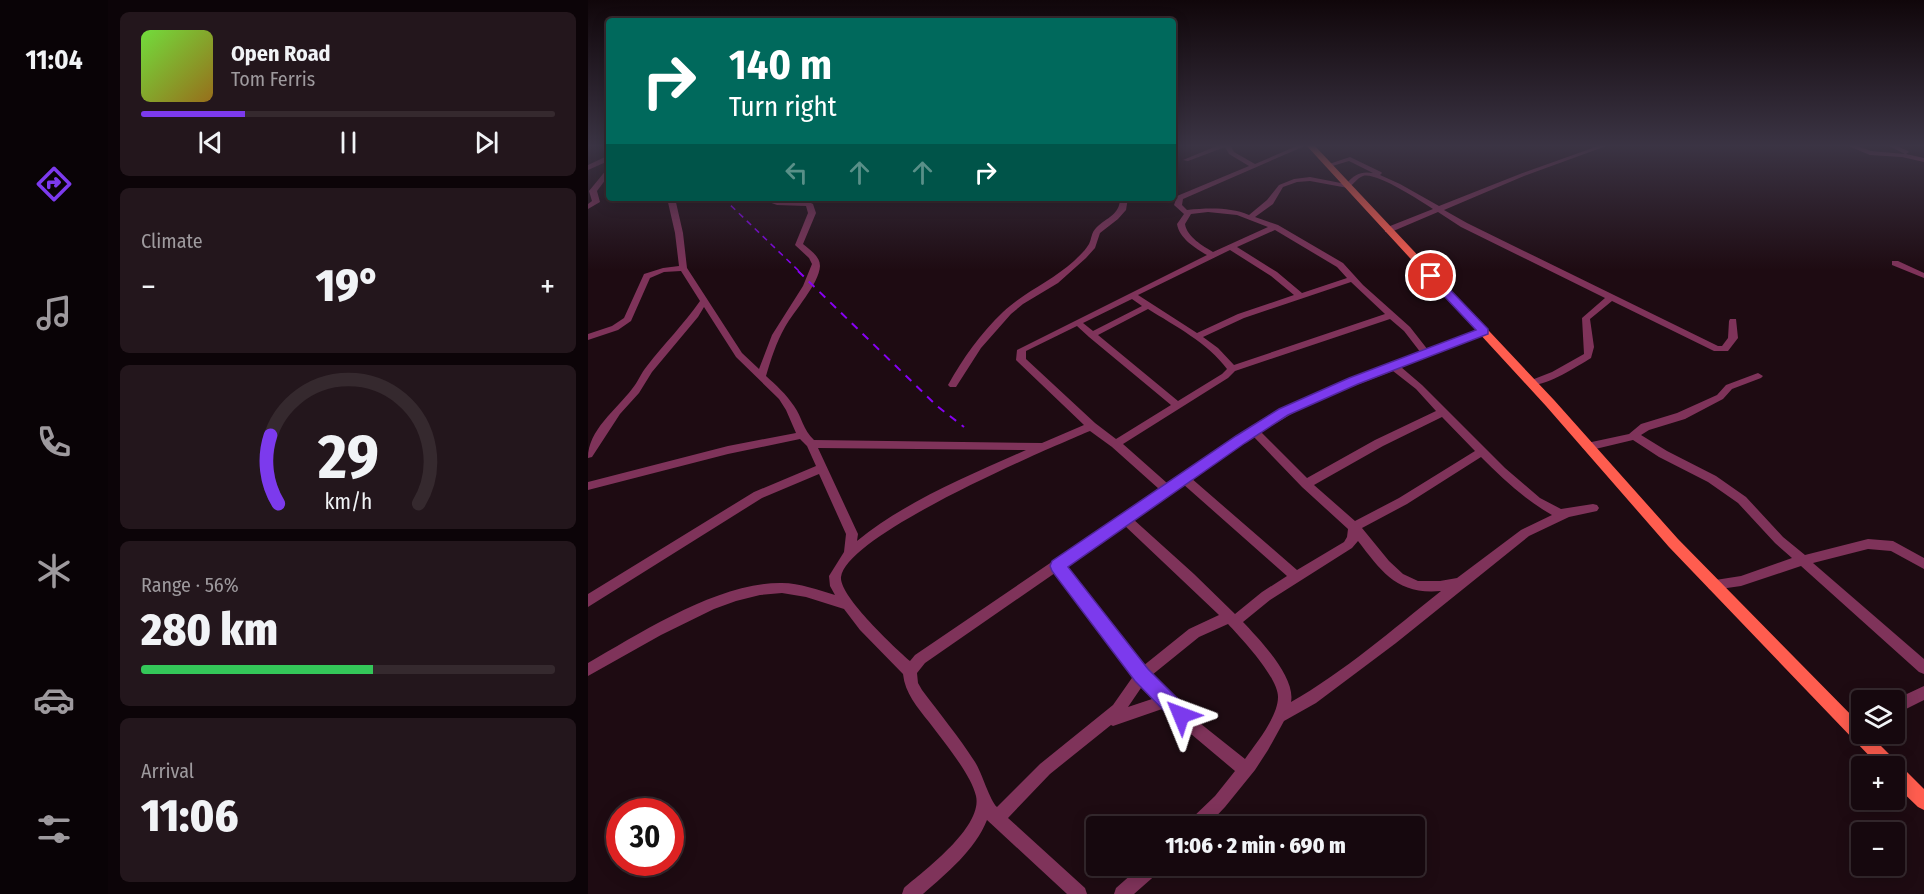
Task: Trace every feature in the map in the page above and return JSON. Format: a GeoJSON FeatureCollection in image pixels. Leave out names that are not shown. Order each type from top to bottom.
{"type":"FeatureCollection","features":[{"type":"Feature","properties":{"kind":"main road"},"geometry":{"type":"LineString","coordinates":[[1349,187],[1532,383],[1713,585],[1851,719]]}},
{"type":"Feature","properties":{"kind":"main road"},"geometry":{"type":"LineString","coordinates":[[1872,744],[1882,756]]}},
{"type":"Feature","properties":{"kind":"main road"},"geometry":{"type":"LineString","coordinates":[[1905,782],[1924,801]]}},
{"type":"Feature","properties":{"kind":"street"},"geometry":{"type":"LineString","coordinates":[[588,207],[596,202],[593,191],[596,187]]}},
{"type":"Feature","properties":{"kind":"street"},"geometry":{"type":"LineString","coordinates":[[1205,187],[1180,198],[1178,205],[1188,216],[1181,224],[1182,231],[1199,247],[1213,255]]}},
{"type":"Feature","properties":{"kind":"street"},"geometry":{"type":"LineString","coordinates":[[1251,217],[1273,199],[1281,187]]}},
{"type":"Feature","properties":{"kind":"street"},"geometry":{"type":"LineString","coordinates":[[1398,187],[1439,210],[1720,350],[1725,349],[1732,338],[1733,321]]}},
{"type":"Feature","properties":{"kind":"street"},"geometry":{"type":"LineString","coordinates":[[1388,230],[1493,187]]}},
{"type":"Feature","properties":{"kind":"street"},"geometry":{"type":"LineString","coordinates":[[672,201],[679,233],[683,268],[739,355],[791,409],[822,468],[852,534],[850,552],[835,576],[845,604],[910,671],[911,684],[917,695],[982,788],[985,807],[972,832],[943,865],[910,894]]}},
{"type":"Feature","properties":{"kind":"street"},"geometry":{"type":"LineString","coordinates":[[761,378],[767,354],[816,264],[813,257],[800,245],[812,213],[809,204],[771,201]]}},
{"type":"Feature","properties":{"kind":"street"},"geometry":{"type":"LineString","coordinates":[[953,386],[966,361],[988,332],[1016,305],[1061,277],[1082,257],[1093,243],[1094,234],[1121,214],[1124,201]]}},
{"type":"Feature","properties":{"kind":"street"},"geometry":{"type":"LineString","coordinates":[[1186,212],[1218,210],[1251,217],[1275,227],[1341,265],[1352,279],[1418,341],[1427,354]]}},
{"type":"Feature","properties":{"kind":"street"},"geometry":{"type":"LineString","coordinates":[[1167,490],[1116,444],[1091,426],[1021,360],[1020,356],[1024,348],[1275,227]]}},
{"type":"Feature","properties":{"kind":"street"},"geometry":{"type":"LineString","coordinates":[[1231,248],[1274,274],[1300,296]]}},
{"type":"Feature","properties":{"kind":"street"},"geometry":{"type":"LineString","coordinates":[[1895,263],[1924,276]]}},
{"type":"Feature","properties":{"kind":"street"},"geometry":{"type":"LineString","coordinates":[[588,337],[615,328],[628,319],[647,276],[663,270],[683,268]]}},
{"type":"Feature","properties":{"kind":"street"},"geometry":{"type":"LineString","coordinates":[[1197,337],[1230,320],[1352,279]]}},
{"type":"Feature","properties":{"kind":"street"},"geometry":{"type":"LineString","coordinates":[[1132,295],[1197,337],[1232,369]]}},
{"type":"Feature","properties":{"kind":"street"},"geometry":{"type":"LineString","coordinates":[[1532,383],[1588,356],[1590,348],[1585,330],[1586,318],[1611,297]]}},
{"type":"Feature","properties":{"kind":"street"},"geometry":{"type":"LineString","coordinates":[[588,454],[616,412],[636,391],[648,370],[703,302]]}},
{"type":"Feature","properties":{"kind":"street"},"geometry":{"type":"LineString","coordinates":[[1092,335],[1148,306]]}},
{"type":"Feature","properties":{"kind":"street"},"geometry":{"type":"LineString","coordinates":[[1116,444],[1225,376],[1232,369],[1392,315]]}},
{"type":"Feature","properties":{"kind":"street"},"geometry":{"type":"LineString","coordinates":[[1078,323],[1177,405]]}},
{"type":"Feature","properties":{"kind":"street"},"geometry":{"type":"LineString","coordinates":[[910,671],[920,660],[1254,431],[1307,401],[1484,331]]}},
{"type":"Feature","properties":{"kind":"street"},"geometry":{"type":"LineString","coordinates":[[1394,367],[1419,387],[1481,452],[1536,501],[1554,512],[1564,514]]}},
{"type":"Feature","properties":{"kind":"street"},"geometry":{"type":"LineString","coordinates":[[1587,447],[1634,436],[1645,428],[1682,416],[1706,405],[1725,394],[1730,387],[1758,376]]}},
{"type":"Feature","properties":{"kind":"street"},"geometry":{"type":"LineString","coordinates":[[1306,484],[1371,446],[1443,412]]}},
{"type":"Feature","properties":{"kind":"street"},"geometry":{"type":"LineString","coordinates":[[850,552],[934,499],[996,467],[1091,426]]}},
{"type":"Feature","properties":{"kind":"street"},"geometry":{"type":"LineString","coordinates":[[1254,431],[1306,484],[1354,527],[1392,571],[1406,583],[1424,585],[1461,582]]}},
{"type":"Feature","properties":{"kind":"street"},"geometry":{"type":"LineString","coordinates":[[1634,436],[1731,491],[1802,561],[1924,668]]}},
{"type":"Feature","properties":{"kind":"street"},"geometry":{"type":"LineString","coordinates":[[588,486],[728,450],[807,440],[890,446],[1045,446]]}},
{"type":"Feature","properties":{"kind":"street"},"geometry":{"type":"LineString","coordinates":[[1354,527],[1403,501],[1481,452]]}},
{"type":"Feature","properties":{"kind":"street"},"geometry":{"type":"LineString","coordinates":[[588,601],[758,495],[822,468]]}},
{"type":"Feature","properties":{"kind":"street"},"geometry":{"type":"LineString","coordinates":[[1184,478],[1295,576]]}},
{"type":"Feature","properties":{"kind":"street"},"geometry":{"type":"LineString","coordinates":[[1282,715],[1311,698],[1525,533],[1564,514],[1593,508]]}},
{"type":"Feature","properties":{"kind":"street"},"geometry":{"type":"LineString","coordinates":[[1125,519],[1232,620],[1272,665],[1280,678],[1285,698],[1282,715],[1226,795],[1206,816]]}},
{"type":"Feature","properties":{"kind":"street"},"geometry":{"type":"LineString","coordinates":[[997,818],[1045,769],[1104,722],[1131,694],[1142,675],[1194,633],[1232,620],[1295,576],[1348,545],[1353,539],[1354,527]]}},
{"type":"Feature","properties":{"kind":"street"},"geometry":{"type":"LineString","coordinates":[[1713,585],[1741,580],[1855,546],[1882,544],[1901,549],[1924,564]]}},
{"type":"Feature","properties":{"kind":"street"},"geometry":{"type":"LineString","coordinates":[[1058,566],[1142,675],[1196,729],[1245,769]]}},
{"type":"Feature","properties":{"kind":"street"},"geometry":{"type":"LineString","coordinates":[[588,670],[697,612],[730,597],[758,589],[783,588],[845,604]]}},
{"type":"Feature","properties":{"kind":"street"},"geometry":{"type":"LineString","coordinates":[[1905,702],[1924,693]]}},
{"type":"Feature","properties":{"kind":"street"},"geometry":{"type":"LineString","coordinates":[[1104,722],[1166,701]]}},
{"type":"Feature","properties":{"kind":"street"},"geometry":{"type":"LineString","coordinates":[[985,807],[1079,894]]}},
{"type":"Feature","properties":{"kind":"street"},"geometry":{"type":"LineString","coordinates":[[1122,894],[1143,876]]}},
{"type":"Feature","properties":{"kind":"railway"},"geometry":{"type":"LineString","coordinates":[[726,201],[800,272]]}},
{"type":"Feature","properties":{"kind":"railway"},"geometry":{"type":"LineString","coordinates":[[798,271],[937,406],[964,427]]}},
{"type":"Feature","properties":{"kind":"route"},"geometry":{"type":"LineString","coordinates":[[1181,715],[1142,675],[1094,616],[1058,566],[1240,439],[1283,412],[1353,381],[1484,331],[1431,276]]}}]}
